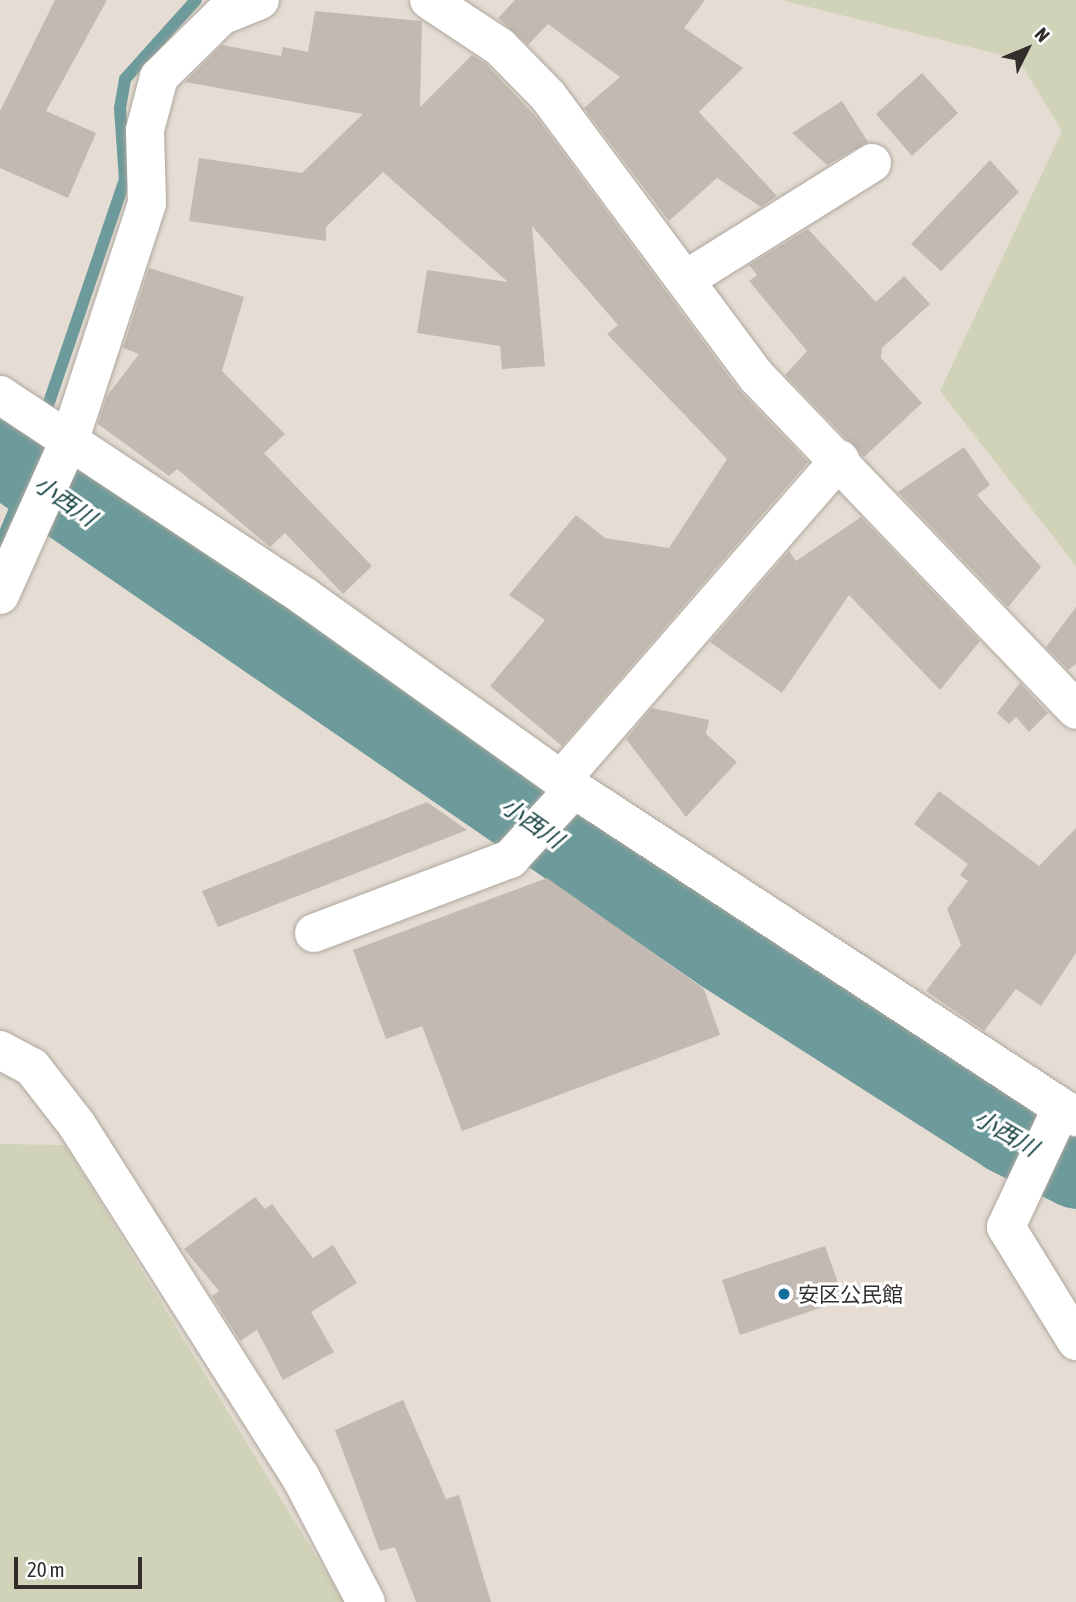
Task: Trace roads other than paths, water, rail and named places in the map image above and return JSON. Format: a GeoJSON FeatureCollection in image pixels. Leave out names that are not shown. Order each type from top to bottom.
{"type":"FeatureCollection","features":[{"type":"Feature","properties":{"kind":"street"},"geometry":{"type":"LineString","coordinates":[[0,595],[71,436],[146,203],[145,130],[159,77],[211,8],[260,0]]}},
{"type":"Feature","properties":{"kind":"street"},"geometry":{"type":"LineString","coordinates":[[429,0],[500,47],[548,96],[688,278],[757,377],[840,459],[1076,710]]}},
{"type":"Feature","properties":{"kind":"street"},"geometry":{"type":"LineString","coordinates":[[688,278],[872,163]]}},
{"type":"Feature","properties":{"kind":"street"},"geometry":{"type":"LineString","coordinates":[[0,395],[71,436],[568,784],[1068,1113],[1006,1227],[1076,1341]]}},
{"type":"Feature","properties":{"kind":"street"},"geometry":{"type":"LineString","coordinates":[[314,933],[510,859],[568,784],[840,459]]}},
{"type":"Feature","properties":{"kind":"street"},"geometry":{"type":"LineString","coordinates":[[0,1050],[32,1068],[77,1125],[300,1476],[366,1602]]}},
{"type":"Feature","properties":{"kind":"waterway"},"geometry":{"type":"LineString","coordinates":[[25,473],[125,180],[120,108],[125,79],[196,0]]}},
{"type":"Feature","properties":{"kind":"waterway","name":"小西川"},"geometry":{"type":"LineString","coordinates":[[0,456],[720,952],[1006,1135],[1076,1170]]}},
{"type":"Feature","properties":{"kind":"waterway"},"geometry":{"type":"LineString","coordinates":[[0,545],[29,475]]}},
{"type":"Feature","properties":{"kind":"place","name":"安区公民館"},"geometry":{"type":"Point","coordinates":[784,1294]}}]}
